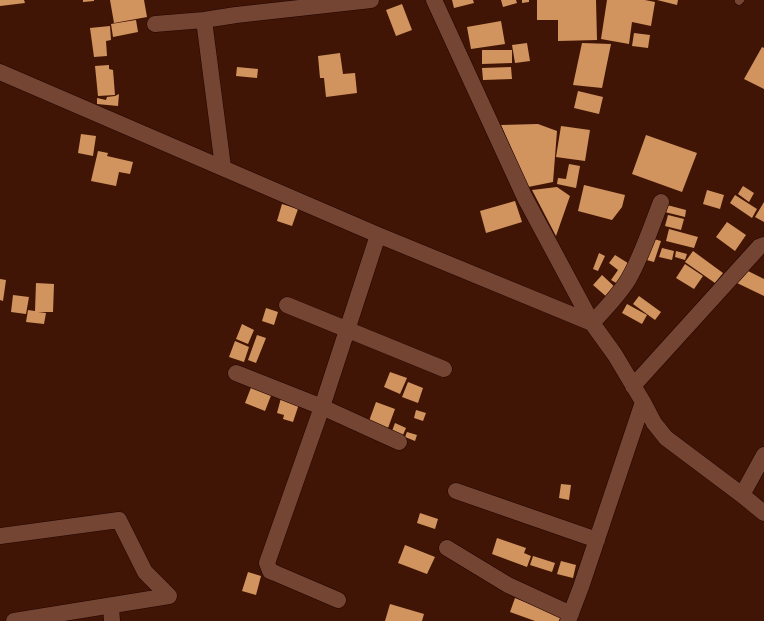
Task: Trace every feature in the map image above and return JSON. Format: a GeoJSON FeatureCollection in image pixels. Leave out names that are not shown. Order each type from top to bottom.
{"type":"FeatureCollection","features":[{"type":"Feature","properties":{"kind":"street"},"geometry":{"type":"LineString","coordinates":[[155,24],[204,20],[371,0]]}},
{"type":"Feature","properties":{"kind":"street"},"geometry":{"type":"LineString","coordinates":[[434,0],[525,198],[592,323],[615,355],[654,423],[666,438],[764,513]]}},
{"type":"Feature","properties":{"kind":"street"},"geometry":{"type":"LineString","coordinates":[[204,20],[223,167]]}},
{"type":"Feature","properties":{"kind":"street"},"geometry":{"type":"LineString","coordinates":[[0,72],[378,235],[592,323]]}},
{"type":"Feature","properties":{"kind":"street"},"geometry":{"type":"LineString","coordinates":[[592,323],[610,305],[628,279],[661,202]]}},
{"type":"Feature","properties":{"kind":"street"},"geometry":{"type":"LineString","coordinates":[[338,600],[270,571],[268,563],[322,407],[378,235]]}},
{"type":"Feature","properties":{"kind":"street"},"geometry":{"type":"LineString","coordinates":[[633,386],[759,247],[764,245]]}},
{"type":"Feature","properties":{"kind":"street"},"geometry":{"type":"LineString","coordinates":[[287,305],[444,369]]}},
{"type":"Feature","properties":{"kind":"street"},"geometry":{"type":"LineString","coordinates":[[236,373],[322,407],[399,442]]}},
{"type":"Feature","properties":{"kind":"street"},"geometry":{"type":"LineString","coordinates":[[447,548],[508,585],[569,617],[582,587],[643,402]]}},
{"type":"Feature","properties":{"kind":"street"},"geometry":{"type":"LineString","coordinates":[[742,495],[764,456]]}},
{"type":"Feature","properties":{"kind":"street"},"geometry":{"type":"LineString","coordinates":[[456,491],[597,540]]}},
{"type":"Feature","properties":{"kind":"street"},"geometry":{"type":"LineString","coordinates":[[0,536],[120,520],[145,572],[169,596],[112,613],[14,621]]}},
{"type":"Feature","properties":{"kind":"building"},"geometry":{"type":"Polygon","coordinates":[[[0,0],[24,0],[25,3],[0,6],[0,0]]]}},
{"type":"Feature","properties":{"kind":"building"},"geometry":{"type":"Polygon","coordinates":[[[83,0],[94,0],[94,1],[83,2],[83,0]]]}},
{"type":"Feature","properties":{"kind":"building"},"geometry":{"type":"Polygon","coordinates":[[[110,0],[144,0],[147,17],[114,23],[110,0]]]}},
{"type":"Feature","properties":{"kind":"building"},"geometry":{"type":"Polygon","coordinates":[[[452,0],[473,0],[474,3],[454,8],[452,0]]]}},
{"type":"Feature","properties":{"kind":"building"},"geometry":{"type":"Polygon","coordinates":[[[501,0],[516,0],[517,3],[503,7],[501,0]]]}},
{"type":"Feature","properties":{"kind":"building"},"geometry":{"type":"Polygon","coordinates":[[[522,0],[529,0],[529,2],[522,3],[522,0]]]}},
{"type":"Feature","properties":{"kind":"building"},"geometry":{"type":"Polygon","coordinates":[[[537,0],[596,0],[597,40],[558,41],[558,20],[537,20],[537,0]]]}},
{"type":"Feature","properties":{"kind":"building"},"geometry":{"type":"Polygon","coordinates":[[[607,0],[645,0],[655,2],[651,26],[632,22],[629,44],[601,39],[607,0]]]}},
{"type":"Feature","properties":{"kind":"building"},"geometry":{"type":"Polygon","coordinates":[[[657,0],[678,0],[677,5],[657,0]]]}},
{"type":"Feature","properties":{"kind":"building"},"geometry":{"type":"Polygon","coordinates":[[[402,4],[412,30],[396,36],[386,10],[402,4]]]}},
{"type":"Feature","properties":{"kind":"building"},"geometry":{"type":"Polygon","coordinates":[[[136,20],[138,32],[113,37],[111,24],[136,20]]]}},
{"type":"Feature","properties":{"kind":"building"},"geometry":{"type":"Polygon","coordinates":[[[501,21],[505,44],[471,49],[467,27],[501,21]]]}},
{"type":"Feature","properties":{"kind":"building"},"geometry":{"type":"Polygon","coordinates":[[[110,26],[111,40],[106,41],[107,56],[94,57],[90,28],[110,26]]]}},
{"type":"Feature","properties":{"kind":"building"},"geometry":{"type":"Polygon","coordinates":[[[634,33],[650,35],[648,48],[632,46],[634,33]]]}},
{"type":"Feature","properties":{"kind":"building"},"geometry":{"type":"Polygon","coordinates":[[[527,43],[530,61],[515,63],[512,45],[527,43]]]}},
{"type":"Feature","properties":{"kind":"building"},"geometry":{"type":"Polygon","coordinates":[[[582,43],[611,44],[602,88],[573,85],[582,43]]]}},
{"type":"Feature","properties":{"kind":"building"},"geometry":{"type":"Polygon","coordinates":[[[762,47],[764,48],[764,89],[744,79],[762,47]]]}},
{"type":"Feature","properties":{"kind":"building"},"geometry":{"type":"Polygon","coordinates":[[[482,50],[512,50],[512,63],[482,64],[482,50]]]}},
{"type":"Feature","properties":{"kind":"building"},"geometry":{"type":"Polygon","coordinates":[[[340,53],[343,74],[355,73],[357,93],[326,97],[324,78],[320,78],[318,56],[340,53]]]}},
{"type":"Feature","properties":{"kind":"building"},"geometry":{"type":"Polygon","coordinates":[[[109,65],[109,69],[113,70],[115,95],[98,96],[95,66],[109,65]]]}},
{"type":"Feature","properties":{"kind":"building"},"geometry":{"type":"Polygon","coordinates":[[[237,67],[258,69],[257,78],[236,76],[237,67]]]}},
{"type":"Feature","properties":{"kind":"building"},"geometry":{"type":"Polygon","coordinates":[[[511,67],[512,79],[483,80],[482,68],[511,67]]]}},
{"type":"Feature","properties":{"kind":"building"},"geometry":{"type":"Polygon","coordinates":[[[578,91],[603,97],[599,114],[574,108],[578,91]]]}},
{"type":"Feature","properties":{"kind":"building"},"geometry":{"type":"Polygon","coordinates":[[[119,94],[118,106],[97,104],[97,98],[106,100],[107,97],[119,94]]]}},
{"type":"Feature","properties":{"kind":"building"},"geometry":{"type":"Polygon","coordinates":[[[538,124],[557,131],[553,182],[528,187],[501,125],[538,124]]]}},
{"type":"Feature","properties":{"kind":"building"},"geometry":{"type":"Polygon","coordinates":[[[561,126],[590,130],[585,161],[556,157],[561,126]]]}},
{"type":"Feature","properties":{"kind":"building"},"geometry":{"type":"Polygon","coordinates":[[[81,134],[96,136],[93,156],[78,153],[81,134]]]}},
{"type":"Feature","properties":{"kind":"building"},"geometry":{"type":"Polygon","coordinates":[[[646,135],[697,153],[682,192],[632,174],[646,135]]]}},
{"type":"Feature","properties":{"kind":"building"},"geometry":{"type":"Polygon","coordinates":[[[98,151],[108,153],[107,156],[133,162],[130,174],[119,172],[116,186],[91,181],[98,151]]]}},
{"type":"Feature","properties":{"kind":"building"},"geometry":{"type":"Polygon","coordinates":[[[569,164],[580,166],[576,188],[557,184],[558,178],[566,179],[569,164]]]}},
{"type":"Feature","properties":{"kind":"building"},"geometry":{"type":"Polygon","coordinates":[[[584,185],[625,195],[622,207],[612,220],[578,211],[584,185]]]}},
{"type":"Feature","properties":{"kind":"building"},"geometry":{"type":"Polygon","coordinates":[[[743,186],[754,193],[749,202],[738,194],[743,186]]]}},
{"type":"Feature","properties":{"kind":"building"},"geometry":{"type":"Polygon","coordinates":[[[557,187],[570,196],[556,236],[532,190],[557,187]]]}},
{"type":"Feature","properties":{"kind":"building"},"geometry":{"type":"Polygon","coordinates":[[[707,190],[724,195],[720,209],[703,204],[707,190]]]}},
{"type":"Feature","properties":{"kind":"building"},"geometry":{"type":"Polygon","coordinates":[[[735,195],[757,209],[752,218],[730,203],[735,195]]]}},
{"type":"Feature","properties":{"kind":"building"},"geometry":{"type":"Polygon","coordinates":[[[515,201],[522,222],[486,233],[480,211],[515,201]]]}},
{"type":"Feature","properties":{"kind":"building"},"geometry":{"type":"Polygon","coordinates":[[[764,202],[764,222],[755,217],[764,202]]]}},
{"type":"Feature","properties":{"kind":"building"},"geometry":{"type":"Polygon","coordinates":[[[282,204],[298,209],[292,226],[277,221],[282,204]]]}},
{"type":"Feature","properties":{"kind":"building"},"geometry":{"type":"Polygon","coordinates":[[[667,205],[686,210],[685,217],[665,212],[667,205]]]}},
{"type":"Feature","properties":{"kind":"building"},"geometry":{"type":"Polygon","coordinates":[[[668,215],[684,219],[681,230],[665,226],[668,215]]]}},
{"type":"Feature","properties":{"kind":"building"},"geometry":{"type":"Polygon","coordinates":[[[727,222],[746,235],[735,251],[716,237],[727,222]]]}},
{"type":"Feature","properties":{"kind":"building"},"geometry":{"type":"Polygon","coordinates":[[[669,229],[698,237],[694,248],[666,241],[669,229]]]}},
{"type":"Feature","properties":{"kind":"building"},"geometry":{"type":"Polygon","coordinates":[[[650,238],[661,241],[654,262],[643,259],[650,238]]]}},
{"type":"Feature","properties":{"kind":"building"},"geometry":{"type":"Polygon","coordinates":[[[662,248],[674,251],[672,260],[659,257],[662,248]]]}},
{"type":"Feature","properties":{"kind":"building"},"geometry":{"type":"Polygon","coordinates":[[[676,251],[687,254],[685,260],[675,257],[676,251]]]}},
{"type":"Feature","properties":{"kind":"building"},"geometry":{"type":"Polygon","coordinates":[[[693,251],[723,273],[715,283],[685,262],[693,251]]]}},
{"type":"Feature","properties":{"kind":"building"},"geometry":{"type":"Polygon","coordinates":[[[599,253],[605,256],[598,271],[593,269],[599,253]]]}},
{"type":"Feature","properties":{"kind":"building"},"geometry":{"type":"Polygon","coordinates":[[[615,255],[631,265],[618,284],[611,280],[618,270],[609,263],[615,255]]]}},
{"type":"Feature","properties":{"kind":"building"},"geometry":{"type":"Polygon","coordinates":[[[685,264],[703,276],[694,289],[676,278],[685,264]]]}},
{"type":"Feature","properties":{"kind":"building"},"geometry":{"type":"Polygon","coordinates":[[[744,269],[764,279],[764,296],[737,283],[744,269]]]}},
{"type":"Feature","properties":{"kind":"building"},"geometry":{"type":"Polygon","coordinates":[[[602,275],[617,289],[608,298],[593,285],[602,275]]]}},
{"type":"Feature","properties":{"kind":"building"},"geometry":{"type":"Polygon","coordinates":[[[0,279],[6,280],[3,301],[0,300],[0,279]]]}},
{"type":"Feature","properties":{"kind":"building"},"geometry":{"type":"Polygon","coordinates":[[[36,283],[54,284],[53,312],[38,312],[46,313],[44,324],[26,322],[28,310],[35,311],[36,283]]]}},
{"type":"Feature","properties":{"kind":"building"},"geometry":{"type":"Polygon","coordinates":[[[13,295],[29,297],[26,314],[11,312],[13,295]]]}},
{"type":"Feature","properties":{"kind":"building"},"geometry":{"type":"Polygon","coordinates":[[[639,296],[661,312],[655,320],[633,304],[639,296]]]}},
{"type":"Feature","properties":{"kind":"building"},"geometry":{"type":"Polygon","coordinates":[[[627,304],[647,315],[642,324],[622,313],[627,304]]]}},
{"type":"Feature","properties":{"kind":"building"},"geometry":{"type":"Polygon","coordinates":[[[266,308],[278,312],[274,325],[262,321],[266,308]]]}},
{"type":"Feature","properties":{"kind":"building"},"geometry":{"type":"Polygon","coordinates":[[[242,324],[254,330],[248,344],[236,339],[242,324]]]}},
{"type":"Feature","properties":{"kind":"building"},"geometry":{"type":"Polygon","coordinates":[[[257,335],[266,338],[256,363],[248,360],[257,335]]]}},
{"type":"Feature","properties":{"kind":"building"},"geometry":{"type":"Polygon","coordinates":[[[235,341],[249,347],[244,362],[229,357],[235,341]]]}},
{"type":"Feature","properties":{"kind":"building"},"geometry":{"type":"Polygon","coordinates":[[[390,372],[407,378],[400,394],[384,387],[390,372]]]}},
{"type":"Feature","properties":{"kind":"building"},"geometry":{"type":"Polygon","coordinates":[[[408,382],[423,388],[418,403],[402,397],[408,382]]]}},
{"type":"Feature","properties":{"kind":"building"},"geometry":{"type":"Polygon","coordinates":[[[252,385],[272,393],[265,411],[245,403],[252,385]]]}},
{"type":"Feature","properties":{"kind":"building"},"geometry":{"type":"Polygon","coordinates":[[[281,398],[299,404],[293,422],[283,419],[284,415],[277,413],[281,398]]]}},
{"type":"Feature","properties":{"kind":"building"},"geometry":{"type":"Polygon","coordinates":[[[376,402],[395,409],[388,428],[369,421],[376,402]]]}},
{"type":"Feature","properties":{"kind":"building"},"geometry":{"type":"Polygon","coordinates":[[[416,410],[426,413],[423,421],[414,418],[416,410]]]}},
{"type":"Feature","properties":{"kind":"building"},"geometry":{"type":"Polygon","coordinates":[[[395,423],[406,428],[403,435],[392,431],[395,423]]]}},
{"type":"Feature","properties":{"kind":"building"},"geometry":{"type":"Polygon","coordinates":[[[407,432],[417,435],[415,441],[405,437],[407,432]]]}},
{"type":"Feature","properties":{"kind":"building"},"geometry":{"type":"Polygon","coordinates":[[[561,484],[571,485],[569,500],[559,498],[561,484]]]}},
{"type":"Feature","properties":{"kind":"building"},"geometry":{"type":"Polygon","coordinates":[[[420,513],[438,519],[435,529],[417,523],[420,513]]]}},
{"type":"Feature","properties":{"kind":"building"},"geometry":{"type":"Polygon","coordinates":[[[497,538],[526,548],[524,553],[531,556],[527,567],[492,554],[497,538]]]}},
{"type":"Feature","properties":{"kind":"building"},"geometry":{"type":"Polygon","coordinates":[[[405,545],[435,557],[427,574],[398,563],[405,545]]]}},
{"type":"Feature","properties":{"kind":"building"},"geometry":{"type":"Polygon","coordinates":[[[533,556],[555,563],[552,572],[530,565],[533,556]]]}},
{"type":"Feature","properties":{"kind":"building"},"geometry":{"type":"Polygon","coordinates":[[[561,561],[576,565],[573,578],[557,574],[561,561]]]}},
{"type":"Feature","properties":{"kind":"building"},"geometry":{"type":"Polygon","coordinates":[[[248,572],[261,576],[256,595],[242,591],[248,572]]]}},
{"type":"Feature","properties":{"kind":"building"},"geometry":{"type":"Polygon","coordinates":[[[515,598],[561,616],[559,621],[535,621],[510,612],[515,598]]]}},
{"type":"Feature","properties":{"kind":"building"},"geometry":{"type":"Polygon","coordinates":[[[390,604],[424,614],[422,621],[385,621],[390,604]]]}}]}
